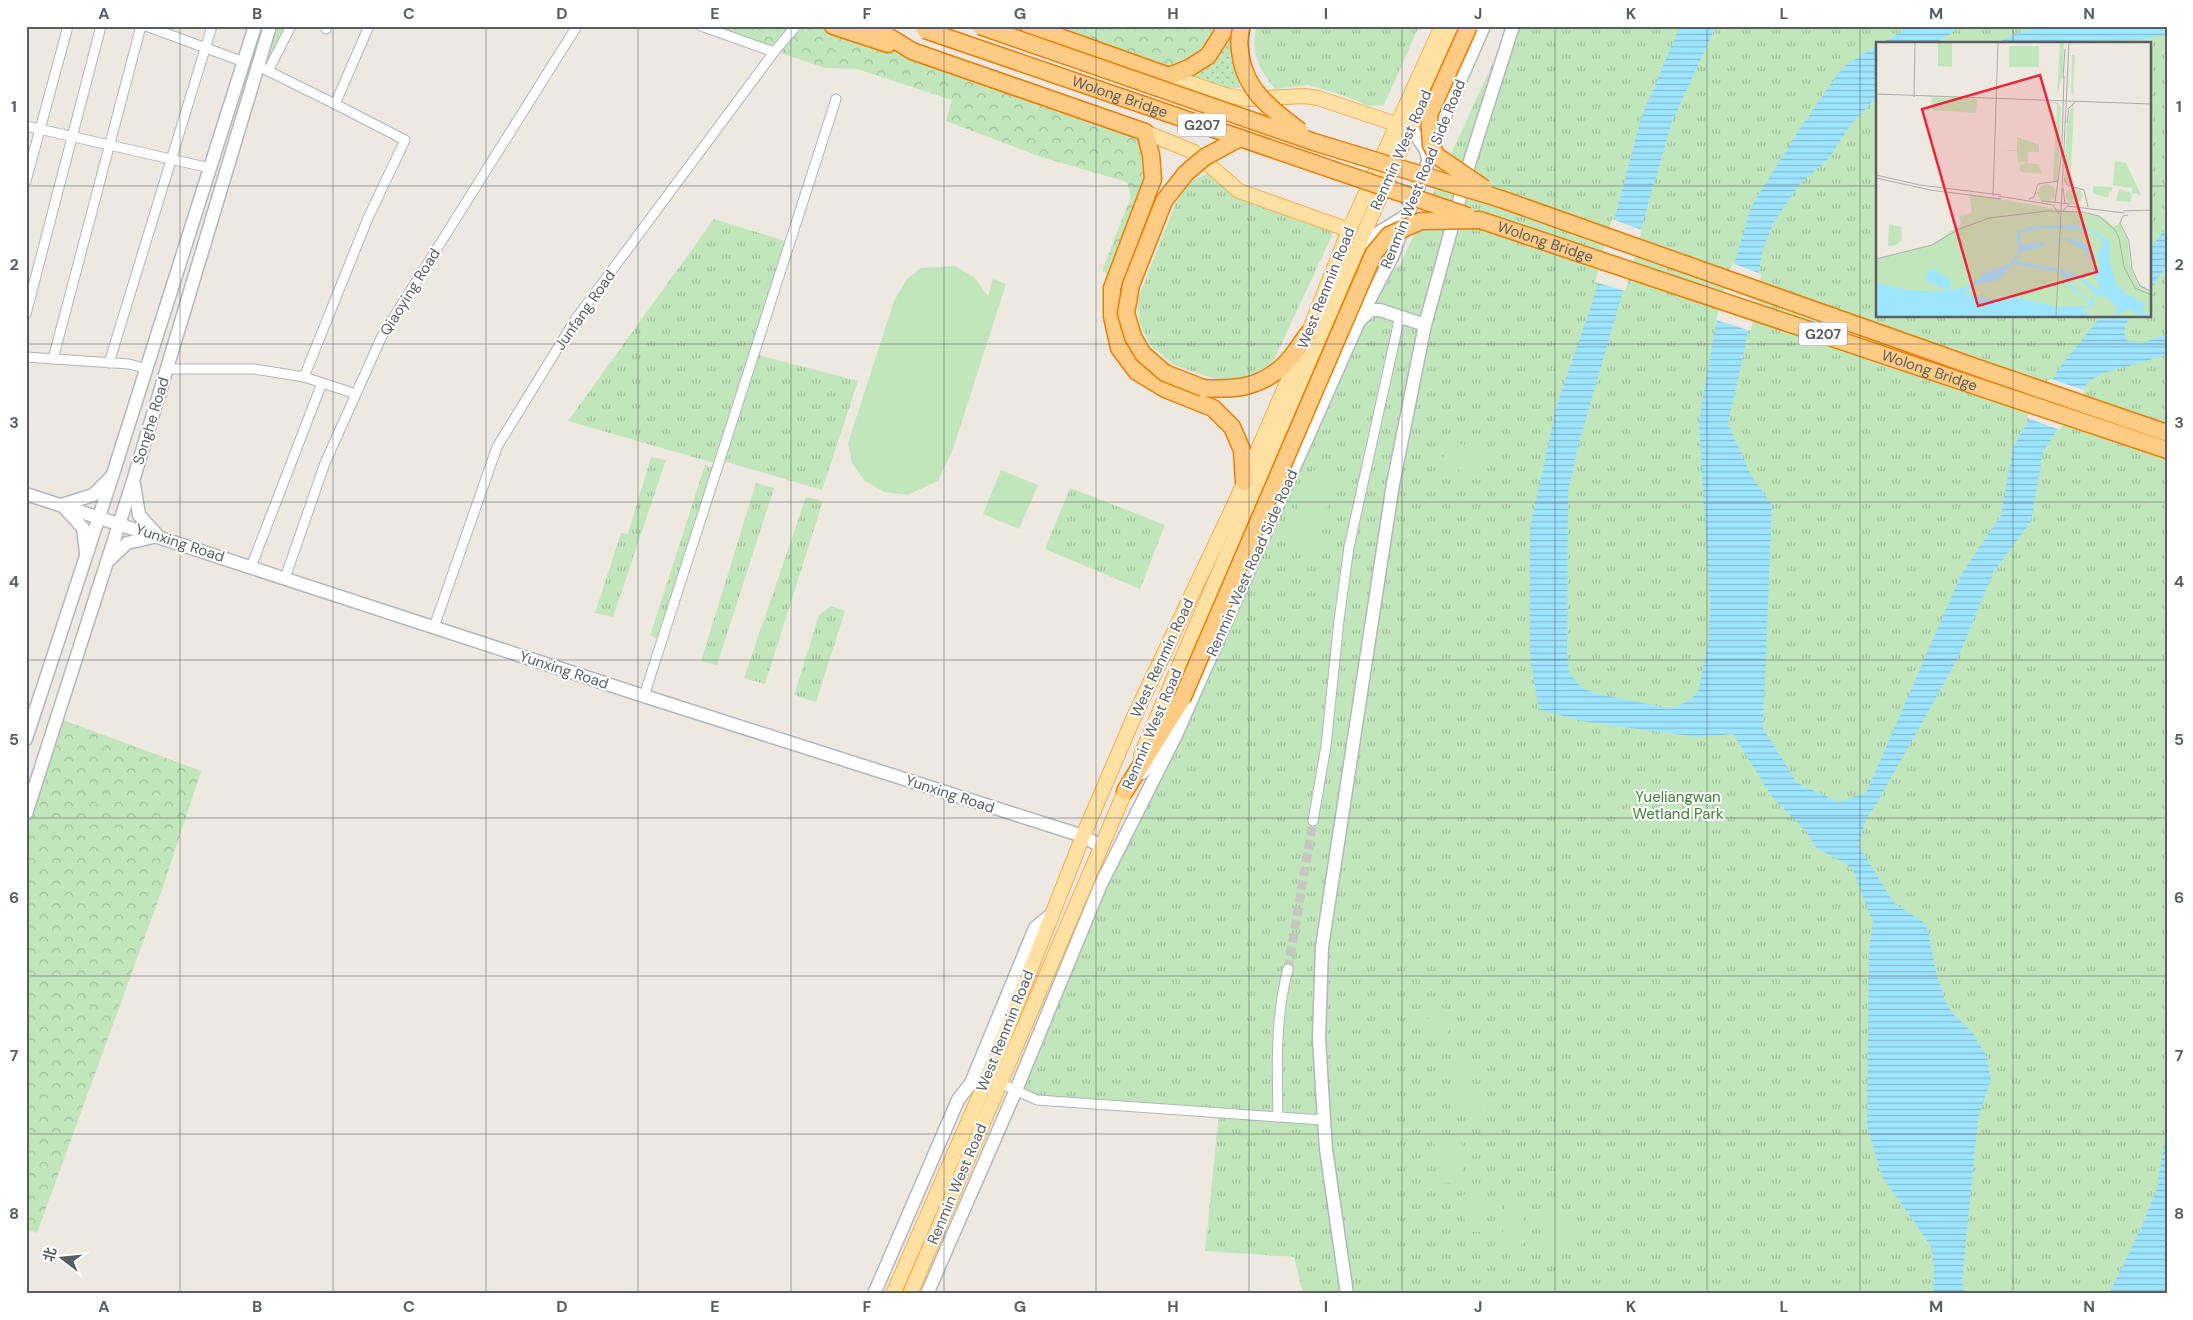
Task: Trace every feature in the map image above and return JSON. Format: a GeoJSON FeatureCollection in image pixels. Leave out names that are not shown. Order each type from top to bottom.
{"type":"FeatureCollection","features":[{"type":"Feature","properties":{"kind":"highway"},"geometry":{"type":"LineString","coordinates":[[833,26],[912,51],[1144,132],[1151,155],[1153,179],[1112,288],[1112,316],[1119,348],[1137,372],[1166,389],[1213,408],[1232,427],[1242,450],[1244,482]]}},
{"type":"Feature","properties":{"kind":"highway"},"geometry":{"type":"LineString","coordinates":[[872,26],[912,51]]}},
{"type":"Feature","properties":{"kind":"highway","name":"Wolong Bridge"},"geometry":{"type":"LineString","coordinates":[[980,26],[1314,142],[1501,199],[2167,433]]}},
{"type":"Feature","properties":{"kind":"highway"},"geometry":{"type":"LineString","coordinates":[[1029,26],[1169,76],[1188,68],[1208,56],[1227,26]]}},
{"type":"Feature","properties":{"kind":"highway"},"geometry":{"type":"LineString","coordinates":[[1242,26],[1238,38],[1242,66],[1250,86],[1273,110],[1314,142]]}},
{"type":"Feature","properties":{"kind":"highway"},"geometry":{"type":"LineString","coordinates":[[1468,26],[1429,115],[1431,145],[1436,156],[1501,199]]}},
{"type":"Feature","properties":{"kind":"highway","name":"Wolong Bridge"},"geometry":{"type":"LineString","coordinates":[[919,28],[1480,220],[2167,450]]}},
{"type":"Feature","properties":{"kind":"highway"},"geometry":{"type":"LineString","coordinates":[[1240,138],[1205,157],[1186,173],[1164,201],[1131,285],[1126,313],[1133,337],[1142,354],[1166,373],[1203,388],[1230,390],[1259,382],[1284,365],[1308,334]]}},
{"type":"Feature","properties":{"kind":"highway"},"geometry":{"type":"LineString","coordinates":[[1125,791],[1182,699],[1374,253],[1389,235],[1421,220],[1480,220]]}},
{"type":"Feature","properties":{"kind":"main road","name":"West Renmin Road"},"geometry":{"type":"LineString","coordinates":[[893,1294],[993,1065],[1083,836],[1134,717],[1244,482],[1308,334],[1349,230],[1442,26]]}},
{"type":"Feature","properties":{"kind":"main road","name":"Renmin West Road"},"geometry":{"type":"LineString","coordinates":[[910,1294],[1455,26]]}},
{"type":"Feature","properties":{"kind":"main road"},"geometry":{"type":"LineString","coordinates":[[1169,76],[1225,95],[1247,99],[1304,96],[1318,98],[1396,124]]}},
{"type":"Feature","properties":{"kind":"main road"},"geometry":{"type":"LineString","coordinates":[[1144,132],[1194,152],[1239,191],[1349,230]]}},
{"type":"Feature","properties":{"kind":"street"},"geometry":{"type":"LineString","coordinates":[[26,181],[68,26]]}},
{"type":"Feature","properties":{"kind":"street"},"geometry":{"type":"LineString","coordinates":[[26,314],[101,26]]}},
{"type":"Feature","properties":{"kind":"street"},"geometry":{"type":"LineString","coordinates":[[53,359],[141,26]]}},
{"type":"Feature","properties":{"kind":"street"},"geometry":{"type":"LineString","coordinates":[[146,26],[244,62]]}},
{"type":"Feature","properties":{"kind":"street"},"geometry":{"type":"LineString","coordinates":[[109,363],[212,26]]}},
{"type":"Feature","properties":{"kind":"street","name":"Songhe Road"},"geometry":{"type":"LineString","coordinates":[[26,739],[100,517],[255,26]]}},
{"type":"Feature","properties":{"kind":"street","name":"Songhe Road"},"geometry":{"type":"LineString","coordinates":[[26,814],[263,69],[270,26]]}},
{"type":"Feature","properties":{"kind":"street"},"geometry":{"type":"LineString","coordinates":[[291,26],[263,69],[405,140],[368,218],[304,377]]}},
{"type":"Feature","properties":{"kind":"street"},"geometry":{"type":"LineString","coordinates":[[335,104],[369,26]]}},
{"type":"Feature","properties":{"kind":"street","name":"Qiaoying Road"},"geometry":{"type":"LineString","coordinates":[[285,578],[325,463],[382,336],[577,26]]}},
{"type":"Feature","properties":{"kind":"street"},"geometry":{"type":"LineString","coordinates":[[701,26],[774,52]]}},
{"type":"Feature","properties":{"kind":"street","name":"Junfang Road"},"geometry":{"type":"LineString","coordinates":[[434,627],[497,447],[575,320],[774,52],[796,26]]}},
{"type":"Feature","properties":{"kind":"street","name":"Renmin West Road Side Road"},"geometry":{"type":"LineString","coordinates":[[1125,791],[1176,735],[1359,321],[1392,258],[1449,106],[1484,26]]}},
{"type":"Feature","properties":{"kind":"street"},"geometry":{"type":"LineString","coordinates":[[1347,1294],[1326,1149],[1319,1038],[1322,948],[1393,484],[1425,325],[1470,161],[1513,26]]}},
{"type":"Feature","properties":{"kind":"street"},"geometry":{"type":"LineString","coordinates":[[644,696],[836,99]]}},
{"type":"Feature","properties":{"kind":"street"},"geometry":{"type":"LineString","coordinates":[[26,126],[210,168]]}},
{"type":"Feature","properties":{"kind":"street"},"geometry":{"type":"LineString","coordinates":[[1411,128],[1426,150],[1428,162]]}},
{"type":"Feature","properties":{"kind":"street"},"geometry":{"type":"LineString","coordinates":[[1360,244],[1409,214]]}},
{"type":"Feature","properties":{"kind":"street"},"geometry":{"type":"LineString","coordinates":[[1380,281],[1375,294],[1380,310]]}},
{"type":"Feature","properties":{"kind":"street"},"geometry":{"type":"LineString","coordinates":[[1359,321],[1371,310],[1380,310],[1425,325]]}},
{"type":"Feature","properties":{"kind":"street"},"geometry":{"type":"LineString","coordinates":[[1313,821],[1326,746],[1339,620],[1349,547],[1400,316]]}},
{"type":"Feature","properties":{"kind":"street"},"geometry":{"type":"LineString","coordinates":[[26,357],[129,364],[147,369]]}},
{"type":"Feature","properties":{"kind":"street"},"geometry":{"type":"LineString","coordinates":[[167,368],[254,369],[304,377],[356,394]]}},
{"type":"Feature","properties":{"kind":"street"},"geometry":{"type":"LineString","coordinates":[[251,567],[322,383]]}},
{"type":"Feature","properties":{"kind":"street"},"geometry":{"type":"LineString","coordinates":[[86,558],[83,528],[62,505],[93,495],[113,474]]}},
{"type":"Feature","properties":{"kind":"street"},"geometry":{"type":"LineString","coordinates":[[133,481],[139,516],[158,536]]}},
{"type":"Feature","properties":{"kind":"street","name":"Yunxing Road"},"geometry":{"type":"LineString","coordinates":[[26,494],[120,523],[644,696],[1083,836],[1102,847]]}},
{"type":"Feature","properties":{"kind":"street"},"geometry":{"type":"LineString","coordinates":[[107,562],[127,543],[158,536]]}},
{"type":"Feature","properties":{"kind":"street"},"geometry":{"type":"LineString","coordinates":[[927,1294],[1016,1090],[1101,884],[1176,735]]}},
{"type":"Feature","properties":{"kind":"street"},"geometry":{"type":"LineString","coordinates":[[874,1294],[958,1100],[971,1083],[1035,928],[1052,914]]}},
{"type":"Feature","properties":{"kind":"street"},"geometry":{"type":"LineString","coordinates":[[1278,1117],[1276,1064],[1278,1019],[1288,969]]}},
{"type":"Feature","properties":{"kind":"street"},"geometry":{"type":"LineString","coordinates":[[1000,1083],[1037,1100],[1324,1120]]}},
{"type":"Feature","properties":{"kind":"green space"},"geometry":{"type":"Polygon","coordinates":[[[270,26],[291,26],[268,71],[258,66],[270,26]]]}},
{"type":"Feature","properties":{"kind":"green space"},"geometry":{"type":"Polygon","coordinates":[[[701,26],[833,26],[1145,132],[1153,179],[1117,278],[1102,271],[1131,196],[1127,182],[1041,157],[946,121],[952,100],[857,69],[825,68],[701,26]]]}},
{"type":"Feature","properties":{"kind":"green space"},"geometry":{"type":"Polygon","coordinates":[[[1029,26],[1227,26],[1208,56],[1169,76],[1029,26]]]}},
{"type":"Feature","properties":{"kind":"green space"},"geometry":{"type":"Polygon","coordinates":[[[1256,26],[1419,26],[1384,105],[1368,106],[1343,95],[1308,85],[1275,89],[1257,60],[1255,45],[1256,26]]]}},
{"type":"Feature","properties":{"kind":"green space","name":"Yueliangwan Wetland Park"},"geometry":{"type":"Polygon","coordinates":[[[1510,26],[2167,26],[2167,1207],[2125,1294],[1303,1294],[1294,1257],[1205,1251],[1219,1113],[1037,1100],[1016,1090],[1096,897],[1380,281],[1400,265],[1510,26]]]}},
{"type":"Feature","properties":{"kind":"green space"},"geometry":{"type":"Polygon","coordinates":[[[1233,28],[1232,58],[1240,87],[1223,89],[1192,76],[1213,62],[1233,28]]]}},
{"type":"Feature","properties":{"kind":"green space"},"geometry":{"type":"Polygon","coordinates":[[[1207,174],[1236,196],[1335,229],[1271,366],[1240,382],[1212,378],[1174,365],[1151,346],[1139,322],[1138,299],[1175,205],[1187,183],[1207,174]]]}},
{"type":"Feature","properties":{"kind":"green space"},"geometry":{"type":"Polygon","coordinates":[[[714,219],[785,241],[714,463],[568,421],[714,219]]]}},
{"type":"Feature","properties":{"kind":"green space"},"geometry":{"type":"Polygon","coordinates":[[[955,266],[975,278],[988,296],[993,279],[1006,284],[953,449],[938,481],[907,495],[884,492],[865,481],[852,463],[848,443],[894,301],[907,279],[921,268],[955,266]]]}},
{"type":"Feature","properties":{"kind":"green space"},"geometry":{"type":"Polygon","coordinates":[[[754,354],[858,381],[822,490],[720,460],[754,354]]]}},
{"type":"Feature","properties":{"kind":"green space"},"geometry":{"type":"Polygon","coordinates":[[[1448,440],[1490,453],[1483,477],[1441,465],[1448,440]]]}},
{"type":"Feature","properties":{"kind":"green space"},"geometry":{"type":"Polygon","coordinates":[[[651,457],[666,460],[613,617],[595,613],[621,533],[628,534],[651,457]]]}},
{"type":"Feature","properties":{"kind":"green space"},"geometry":{"type":"Polygon","coordinates":[[[705,465],[717,469],[662,640],[650,636],[705,465]]]}},
{"type":"Feature","properties":{"kind":"green space"},"geometry":{"type":"Polygon","coordinates":[[[1001,470],[1038,485],[1019,529],[983,514],[1001,470]]]}},
{"type":"Feature","properties":{"kind":"green space"},"geometry":{"type":"Polygon","coordinates":[[[1313,470],[1338,481],[1318,528],[1293,518],[1313,470]]]}},
{"type":"Feature","properties":{"kind":"green space"},"geometry":{"type":"Polygon","coordinates":[[[756,483],[774,488],[717,665],[701,661],[756,483]]]}},
{"type":"Feature","properties":{"kind":"green space"},"geometry":{"type":"Polygon","coordinates":[[[1070,488],[1165,525],[1140,589],[1045,549],[1070,488]]]}},
{"type":"Feature","properties":{"kind":"green space"},"geometry":{"type":"Polygon","coordinates":[[[806,497],[823,501],[765,684],[744,678],[806,497]]]}},
{"type":"Feature","properties":{"kind":"green space"},"geometry":{"type":"Polygon","coordinates":[[[1289,518],[1331,537],[1321,559],[1279,540],[1289,518]]]}},
{"type":"Feature","properties":{"kind":"green space"},"geometry":{"type":"Polygon","coordinates":[[[831,606],[845,611],[816,702],[794,695],[819,615],[831,606]]]}},
{"type":"Feature","properties":{"kind":"green space"},"geometry":{"type":"Polygon","coordinates":[[[58,718],[201,771],[163,887],[37,1233],[26,1229],[26,814],[58,718]]]}},
{"type":"Feature","properties":{"kind":"green space"},"geometry":{"type":"Polygon","coordinates":[[[1436,1004],[1457,1015],[1444,1040],[1422,1029],[1436,1004]]]}},
{"type":"Feature","properties":{"kind":"green space"},"geometry":{"type":"Polygon","coordinates":[[[1456,1051],[1470,1054],[1465,1074],[1451,1071],[1456,1051]]]}},
{"type":"Feature","properties":{"kind":"green space"},"geometry":{"type":"Polygon","coordinates":[[[1473,1083],[1482,1111],[1463,1117],[1454,1089],[1473,1083]]]}},
{"type":"Feature","properties":{"kind":"green space"},"geometry":{"type":"Polygon","coordinates":[[[1461,1137],[1464,1182],[1437,1184],[1434,1139],[1461,1137]]]}},
{"type":"Feature","properties":{"kind":"green space"},"geometry":{"type":"Polygon","coordinates":[[[1507,1186],[1521,1209],[1523,1216],[1521,1249],[1500,1243],[1507,1216],[1500,1193],[1507,1186]]]}},
{"type":"Feature","properties":{"kind":"green space"},"geometry":{"type":"Polygon","coordinates":[[[1487,1188],[1486,1232],[1469,1232],[1457,1197],[1487,1188]]]}},
{"type":"Feature","properties":{"kind":"green space"},"geometry":{"type":"Polygon","coordinates":[[[1555,1201],[1584,1234],[1566,1251],[1545,1257],[1539,1217],[1555,1201]]]}},
{"type":"Feature","properties":{"kind":"water"},"geometry":{"type":"Polygon","coordinates":[[[1680,26],[1716,26],[1672,122],[1578,446],[1568,492],[1567,654],[1569,673],[1582,688],[1598,694],[1668,708],[1676,707],[1690,700],[1698,692],[1708,644],[1710,607],[1699,422],[1714,333],[1751,207],[1797,133],[1836,76],[1846,65],[1876,47],[1876,98],[1852,123],[1828,159],[1799,185],[1774,222],[1763,249],[1745,347],[1728,424],[1752,477],[1772,505],[1763,728],[1797,783],[1839,802],[1866,793],[1961,575],[2001,515],[2013,447],[2060,367],[2099,318],[2130,318],[2125,329],[2128,341],[2145,342],[2167,334],[2167,355],[2100,374],[2087,383],[2043,452],[2031,522],[1994,571],[1957,660],[1877,803],[1866,819],[1860,839],[1860,848],[1894,903],[1923,922],[1928,930],[1936,972],[1945,1000],[1952,1013],[1971,1031],[1987,1057],[1991,1079],[1978,1119],[1962,1282],[1965,1294],[1933,1294],[1934,1268],[1931,1246],[1882,1177],[1867,1125],[1869,947],[1873,922],[1853,870],[1845,863],[1816,848],[1806,831],[1772,797],[1733,734],[1697,737],[1587,722],[1539,710],[1530,658],[1530,528],[1557,404],[1593,301],[1641,118],[1680,26]]]}},
{"type":"Feature","properties":{"kind":"water"},"geometry":{"type":"Polygon","coordinates":[[[1910,26],[1961,26],[1938,42],[1884,42],[1910,26]]]}},
{"type":"Feature","properties":{"kind":"water"},"geometry":{"type":"Polygon","coordinates":[[[2059,26],[2167,26],[2167,34],[2141,40],[2000,42],[2018,33],[2059,26]]]}},
{"type":"Feature","properties":{"kind":"water"},"geometry":{"type":"Polygon","coordinates":[[[2167,226],[2167,266],[2150,290],[2150,249],[2167,226]]]}},
{"type":"Feature","properties":{"kind":"water"},"geometry":{"type":"Polygon","coordinates":[[[2167,1125],[2167,1294],[2109,1294],[2141,1228],[2157,1188],[2167,1125]]]}},
{"type":"Feature","properties":{"kind":"pier"},"geometry":{"type":"Polygon","coordinates":[[[1612,219],[1642,230],[1625,291],[1595,282],[1612,219]]]}},
{"type":"Feature","properties":{"kind":"pier"},"geometry":{"type":"Polygon","coordinates":[[[1732,263],[1761,274],[1751,331],[1716,320],[1732,263]]]}},
{"type":"Feature","properties":{"kind":"pier"},"geometry":{"type":"Polygon","coordinates":[[[2050,379],[2085,390],[2060,430],[2027,418],[2050,379]]]}},
{"type":"Feature","properties":{"kind":"tunnel"},"geometry":{"type":"LineString","coordinates":[[1288,969],[1313,821]]}}]}
